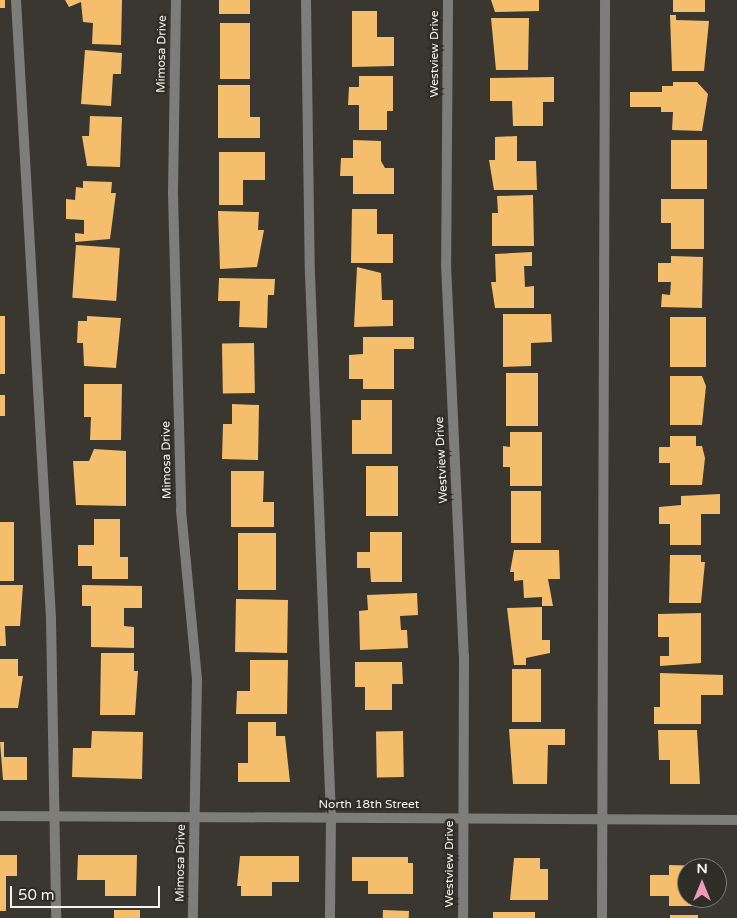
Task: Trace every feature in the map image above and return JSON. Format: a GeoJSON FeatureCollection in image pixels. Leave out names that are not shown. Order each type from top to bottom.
{"type":"FeatureCollection","features":[{"type":"Feature","properties":{"kind":"street"},"geometry":{"type":"LineString","coordinates":[[16,0],[51,609],[57,816],[56,918]]}},
{"type":"Feature","properties":{"kind":"street","name":"Mimosa Drive"},"geometry":{"type":"LineString","coordinates":[[176,0],[174,243],[181,510],[197,679],[193,918]]}},
{"type":"Feature","properties":{"kind":"street"},"geometry":{"type":"LineString","coordinates":[[306,0],[310,274],[330,817],[330,918]]}},
{"type":"Feature","properties":{"kind":"street","name":"Westview Drive"},"geometry":{"type":"LineString","coordinates":[[448,0],[446,264],[464,656],[463,918]]}},
{"type":"Feature","properties":{"kind":"street"},"geometry":{"type":"LineString","coordinates":[[602,918],[605,0]]}},
{"type":"Feature","properties":{"kind":"street","name":"North 18th Street"},"geometry":{"type":"LineString","coordinates":[[0,816],[737,820]]}},
{"type":"Feature","properties":{"kind":"building"},"geometry":{"type":"Polygon","coordinates":[[[0,0],[5,0],[5,8],[0,8],[0,0]]]}},
{"type":"Feature","properties":{"kind":"building"},"geometry":{"type":"Polygon","coordinates":[[[65,0],[122,0],[121,45],[92,44],[93,23],[83,22],[81,2],[69,7],[65,0]]]}},
{"type":"Feature","properties":{"kind":"building"},"geometry":{"type":"Polygon","coordinates":[[[219,0],[250,0],[250,14],[219,14],[219,0]]]}},
{"type":"Feature","properties":{"kind":"building"},"geometry":{"type":"Polygon","coordinates":[[[491,0],[539,0],[539,11],[495,12],[491,0]]]}},
{"type":"Feature","properties":{"kind":"building"},"geometry":{"type":"Polygon","coordinates":[[[673,0],[705,0],[705,12],[673,12],[673,0]]]}},
{"type":"Feature","properties":{"kind":"building"},"geometry":{"type":"Polygon","coordinates":[[[352,11],[377,11],[377,37],[394,37],[394,66],[352,67],[352,11]]]}},
{"type":"Feature","properties":{"kind":"building"},"geometry":{"type":"Polygon","coordinates":[[[670,15],[676,15],[676,20],[709,21],[704,71],[672,71],[670,15]]]}},
{"type":"Feature","properties":{"kind":"building"},"geometry":{"type":"Polygon","coordinates":[[[491,18],[529,18],[528,70],[496,70],[491,18]]]}},
{"type":"Feature","properties":{"kind":"building"},"geometry":{"type":"Polygon","coordinates":[[[220,23],[250,23],[250,79],[220,79],[220,23]]]}},
{"type":"Feature","properties":{"kind":"building"},"geometry":{"type":"Polygon","coordinates":[[[85,50],[122,53],[121,74],[113,74],[111,106],[81,104],[85,50]]]}},
{"type":"Feature","properties":{"kind":"building"},"geometry":{"type":"Polygon","coordinates":[[[359,76],[393,76],[393,111],[387,111],[387,130],[359,130],[359,105],[348,105],[349,87],[359,87],[359,76]]]}},
{"type":"Feature","properties":{"kind":"building"},"geometry":{"type":"Polygon","coordinates":[[[554,77],[554,102],[543,102],[543,126],[513,126],[512,101],[490,101],[490,78],[554,77]]]}},
{"type":"Feature","properties":{"kind":"building"},"geometry":{"type":"Polygon","coordinates":[[[673,82],[697,82],[708,94],[702,131],[672,130],[673,112],[661,112],[661,107],[630,107],[630,92],[662,92],[662,86],[673,86],[673,82]]]}},
{"type":"Feature","properties":{"kind":"building"},"geometry":{"type":"Polygon","coordinates":[[[218,85],[250,85],[250,117],[260,117],[260,138],[218,138],[218,85]]]}},
{"type":"Feature","properties":{"kind":"building"},"geometry":{"type":"Polygon","coordinates":[[[90,116],[122,117],[120,167],[87,166],[82,136],[89,136],[90,116]]]}},
{"type":"Feature","properties":{"kind":"building"},"geometry":{"type":"Polygon","coordinates":[[[517,136],[517,161],[536,161],[537,190],[494,190],[489,160],[495,160],[495,137],[517,136]]]}},
{"type":"Feature","properties":{"kind":"building"},"geometry":{"type":"Polygon","coordinates":[[[353,140],[381,141],[381,161],[385,168],[394,168],[394,194],[353,194],[353,176],[340,176],[341,158],[353,158],[353,140]]]}},
{"type":"Feature","properties":{"kind":"building"},"geometry":{"type":"Polygon","coordinates":[[[671,140],[707,140],[707,189],[671,189],[671,140]]]}},
{"type":"Feature","properties":{"kind":"building"},"geometry":{"type":"Polygon","coordinates":[[[219,152],[265,152],[265,180],[243,180],[243,205],[219,205],[219,152]]]}},
{"type":"Feature","properties":{"kind":"building"},"geometry":{"type":"Polygon","coordinates":[[[83,181],[112,182],[111,193],[116,193],[110,239],[75,242],[75,233],[84,234],[84,220],[66,219],[66,199],[75,200],[76,187],[83,188],[83,181]]]}},
{"type":"Feature","properties":{"kind":"building"},"geometry":{"type":"Polygon","coordinates":[[[533,195],[534,246],[492,246],[492,213],[498,213],[497,196],[533,195]]]}},
{"type":"Feature","properties":{"kind":"building"},"geometry":{"type":"Polygon","coordinates":[[[661,199],[704,199],[704,249],[671,249],[671,223],[661,223],[661,199]]]}},
{"type":"Feature","properties":{"kind":"building"},"geometry":{"type":"Polygon","coordinates":[[[352,209],[377,209],[377,234],[393,234],[393,263],[351,263],[352,209]]]}},
{"type":"Feature","properties":{"kind":"building"},"geometry":{"type":"Polygon","coordinates":[[[218,211],[259,212],[258,230],[264,230],[257,267],[220,269],[218,211]]]}},
{"type":"Feature","properties":{"kind":"building"},"geometry":{"type":"Polygon","coordinates":[[[76,245],[120,248],[116,301],[72,298],[76,245]]]}},
{"type":"Feature","properties":{"kind":"building"},"geometry":{"type":"Polygon","coordinates":[[[532,252],[532,266],[524,266],[525,287],[534,286],[534,308],[495,308],[491,282],[496,282],[495,254],[532,252]]]}},
{"type":"Feature","properties":{"kind":"building"},"geometry":{"type":"Polygon","coordinates":[[[671,256],[703,257],[702,308],[661,307],[662,294],[670,295],[671,282],[658,282],[658,263],[671,263],[671,256]]]}},
{"type":"Feature","properties":{"kind":"building"},"geometry":{"type":"Polygon","coordinates":[[[357,267],[381,273],[382,300],[393,300],[393,326],[354,327],[357,267]]]}},
{"type":"Feature","properties":{"kind":"building"},"geometry":{"type":"Polygon","coordinates":[[[219,278],[275,279],[274,295],[268,295],[267,328],[239,327],[240,301],[218,301],[219,278]]]}},
{"type":"Feature","properties":{"kind":"building"},"geometry":{"type":"Polygon","coordinates":[[[503,314],[551,314],[552,342],[531,343],[531,366],[503,367],[503,314]]]}},
{"type":"Feature","properties":{"kind":"building"},"geometry":{"type":"Polygon","coordinates":[[[0,316],[5,316],[5,374],[0,374],[0,316]]]}},
{"type":"Feature","properties":{"kind":"building"},"geometry":{"type":"Polygon","coordinates":[[[87,316],[121,318],[116,368],[84,366],[83,343],[77,343],[78,321],[87,321],[87,316]]]}},
{"type":"Feature","properties":{"kind":"building"},"geometry":{"type":"Polygon","coordinates":[[[670,317],[706,317],[706,367],[670,367],[670,317]]]}},
{"type":"Feature","properties":{"kind":"building"},"geometry":{"type":"Polygon","coordinates":[[[363,337],[414,337],[414,349],[394,349],[394,389],[363,389],[363,379],[349,379],[349,355],[363,354],[363,337]]]}},
{"type":"Feature","properties":{"kind":"building"},"geometry":{"type":"Polygon","coordinates":[[[254,343],[255,393],[223,394],[222,344],[254,343]]]}},
{"type":"Feature","properties":{"kind":"building"},"geometry":{"type":"Polygon","coordinates":[[[506,373],[538,373],[538,426],[506,426],[506,373]]]}},
{"type":"Feature","properties":{"kind":"building"},"geometry":{"type":"Polygon","coordinates":[[[670,376],[702,376],[706,386],[702,425],[670,425],[670,376]]]}},
{"type":"Feature","properties":{"kind":"building"},"geometry":{"type":"Polygon","coordinates":[[[84,384],[122,384],[121,440],[90,440],[91,417],[84,417],[84,384]]]}},
{"type":"Feature","properties":{"kind":"building"},"geometry":{"type":"Polygon","coordinates":[[[0,395],[5,395],[5,416],[0,416],[0,395]]]}},
{"type":"Feature","properties":{"kind":"building"},"geometry":{"type":"Polygon","coordinates":[[[361,400],[392,400],[392,454],[352,454],[352,420],[361,420],[361,400]]]}},
{"type":"Feature","properties":{"kind":"building"},"geometry":{"type":"Polygon","coordinates":[[[232,404],[259,405],[258,460],[222,459],[223,424],[232,424],[232,404]]]}},
{"type":"Feature","properties":{"kind":"building"},"geometry":{"type":"Polygon","coordinates":[[[510,432],[542,432],[542,486],[510,486],[510,467],[503,467],[503,446],[510,447],[510,432]]]}},
{"type":"Feature","properties":{"kind":"building"},"geometry":{"type":"Polygon","coordinates":[[[670,436],[696,436],[696,446],[702,446],[705,458],[702,485],[670,485],[670,463],[659,463],[659,447],[670,447],[670,436]]]}},
{"type":"Feature","properties":{"kind":"building"},"geometry":{"type":"Polygon","coordinates":[[[94,449],[126,451],[126,506],[76,505],[73,461],[89,461],[94,449]]]}},
{"type":"Feature","properties":{"kind":"building"},"geometry":{"type":"Polygon","coordinates":[[[366,466],[398,466],[398,516],[366,516],[366,466]]]}},
{"type":"Feature","properties":{"kind":"building"},"geometry":{"type":"Polygon","coordinates":[[[231,471],[264,471],[263,502],[274,502],[274,527],[231,527],[231,471]]]}},
{"type":"Feature","properties":{"kind":"building"},"geometry":{"type":"Polygon","coordinates":[[[511,491],[541,491],[541,543],[511,543],[511,491]]]}},
{"type":"Feature","properties":{"kind":"building"},"geometry":{"type":"Polygon","coordinates":[[[720,494],[720,514],[701,514],[701,545],[670,545],[670,524],[659,524],[659,507],[681,505],[681,496],[720,494]]]}},
{"type":"Feature","properties":{"kind":"building"},"geometry":{"type":"Polygon","coordinates":[[[94,519],[120,519],[120,557],[128,557],[128,579],[92,579],[92,566],[78,566],[78,545],[94,545],[94,519]]]}},
{"type":"Feature","properties":{"kind":"building"},"geometry":{"type":"Polygon","coordinates":[[[0,522],[14,522],[14,581],[0,581],[0,522]]]}},
{"type":"Feature","properties":{"kind":"building"},"geometry":{"type":"Polygon","coordinates":[[[370,532],[402,532],[402,582],[371,582],[370,568],[357,568],[357,552],[370,552],[370,532]]]}},
{"type":"Feature","properties":{"kind":"building"},"geometry":{"type":"Polygon","coordinates":[[[238,533],[276,533],[276,590],[238,590],[238,533]]]}},
{"type":"Feature","properties":{"kind":"building"},"geometry":{"type":"Polygon","coordinates":[[[514,550],[559,550],[560,579],[548,579],[553,606],[542,606],[542,597],[524,598],[523,580],[514,581],[514,572],[510,572],[514,550]]]}},
{"type":"Feature","properties":{"kind":"building"},"geometry":{"type":"Polygon","coordinates":[[[670,555],[701,555],[701,562],[705,562],[701,603],[669,603],[670,555]]]}},
{"type":"Feature","properties":{"kind":"building"},"geometry":{"type":"Polygon","coordinates":[[[0,585],[23,585],[20,626],[5,626],[6,646],[0,646],[0,585]]]}},
{"type":"Feature","properties":{"kind":"building"},"geometry":{"type":"Polygon","coordinates":[[[82,585],[142,586],[142,608],[124,608],[124,626],[134,627],[134,648],[91,647],[91,606],[82,606],[82,585]]]}},
{"type":"Feature","properties":{"kind":"building"},"geometry":{"type":"Polygon","coordinates":[[[417,593],[418,615],[400,616],[401,630],[407,630],[408,648],[360,650],[359,611],[368,610],[367,595],[417,593]]]}},
{"type":"Feature","properties":{"kind":"building"},"geometry":{"type":"Polygon","coordinates":[[[236,599],[288,600],[287,653],[235,652],[236,599]]]}},
{"type":"Feature","properties":{"kind":"building"},"geometry":{"type":"Polygon","coordinates":[[[542,607],[542,640],[550,640],[550,653],[526,658],[526,665],[514,665],[507,608],[542,607]]]}},
{"type":"Feature","properties":{"kind":"building"},"geometry":{"type":"Polygon","coordinates":[[[701,613],[701,663],[660,666],[660,656],[669,656],[669,637],[658,637],[658,614],[701,613]]]}},
{"type":"Feature","properties":{"kind":"building"},"geometry":{"type":"Polygon","coordinates":[[[101,653],[134,653],[134,671],[138,671],[135,715],[100,715],[101,653]]]}},
{"type":"Feature","properties":{"kind":"building"},"geometry":{"type":"Polygon","coordinates":[[[0,659],[18,659],[18,676],[23,676],[18,708],[0,708],[0,659]]]}},
{"type":"Feature","properties":{"kind":"building"},"geometry":{"type":"Polygon","coordinates":[[[250,660],[288,660],[287,714],[236,714],[237,691],[250,691],[250,660]]]}},
{"type":"Feature","properties":{"kind":"building"},"geometry":{"type":"Polygon","coordinates":[[[355,662],[402,662],[403,684],[392,684],[392,710],[365,710],[365,687],[355,687],[355,662]]]}},
{"type":"Feature","properties":{"kind":"building"},"geometry":{"type":"Polygon","coordinates":[[[512,669],[541,669],[541,722],[512,722],[512,669]]]}},
{"type":"Feature","properties":{"kind":"building"},"geometry":{"type":"Polygon","coordinates":[[[660,673],[723,675],[723,695],[701,695],[701,724],[654,724],[654,707],[660,707],[660,673]]]}},
{"type":"Feature","properties":{"kind":"building"},"geometry":{"type":"Polygon","coordinates":[[[248,722],[276,722],[276,736],[285,736],[290,782],[238,782],[238,763],[248,763],[248,722]]]}},
{"type":"Feature","properties":{"kind":"building"},"geometry":{"type":"Polygon","coordinates":[[[509,729],[565,729],[565,745],[548,745],[547,784],[513,784],[509,729]]]}},
{"type":"Feature","properties":{"kind":"building"},"geometry":{"type":"Polygon","coordinates":[[[658,730],[697,730],[700,784],[670,784],[670,760],[659,760],[658,730]]]}},
{"type":"Feature","properties":{"kind":"building"},"geometry":{"type":"Polygon","coordinates":[[[92,731],[143,732],[142,779],[72,777],[73,748],[91,748],[92,731]]]}},
{"type":"Feature","properties":{"kind":"building"},"geometry":{"type":"Polygon","coordinates":[[[376,731],[403,731],[404,777],[377,777],[376,731]]]}},
{"type":"Feature","properties":{"kind":"building"},"geometry":{"type":"Polygon","coordinates":[[[0,742],[4,742],[4,757],[27,757],[27,780],[3,780],[0,742]]]}},
{"type":"Feature","properties":{"kind":"building"},"geometry":{"type":"Polygon","coordinates":[[[0,855],[17,855],[17,876],[6,876],[6,911],[0,911],[0,855]]]}},
{"type":"Feature","properties":{"kind":"building"},"geometry":{"type":"Polygon","coordinates":[[[78,855],[137,855],[136,896],[105,896],[105,880],[77,880],[78,855]]]}},
{"type":"Feature","properties":{"kind":"building"},"geometry":{"type":"Polygon","coordinates":[[[240,856],[299,856],[299,882],[272,882],[272,896],[241,896],[241,886],[237,886],[240,856]]]}},
{"type":"Feature","properties":{"kind":"building"},"geometry":{"type":"Polygon","coordinates":[[[352,857],[408,857],[408,863],[413,863],[413,894],[368,894],[368,881],[352,881],[352,857]]]}},
{"type":"Feature","properties":{"kind":"building"},"geometry":{"type":"Polygon","coordinates":[[[514,858],[540,858],[540,869],[548,869],[548,900],[510,900],[514,858]]]}},
{"type":"Feature","properties":{"kind":"building"},"geometry":{"type":"Polygon","coordinates":[[[669,865],[677,865],[677,906],[669,906],[669,896],[650,896],[650,875],[669,875],[669,865]]]}},
{"type":"Feature","properties":{"kind":"building"},"geometry":{"type":"Polygon","coordinates":[[[114,910],[140,910],[140,918],[114,918],[114,910]]]}},
{"type":"Feature","properties":{"kind":"building"},"geometry":{"type":"Polygon","coordinates":[[[383,910],[409,911],[409,918],[383,918],[383,910]]]}},
{"type":"Feature","properties":{"kind":"building"},"geometry":{"type":"Polygon","coordinates":[[[493,912],[535,912],[535,918],[493,918],[493,912]]]}},
{"type":"Feature","properties":{"kind":"building"},"geometry":{"type":"Polygon","coordinates":[[[670,915],[698,915],[698,918],[670,918],[670,915]]]}}]}
